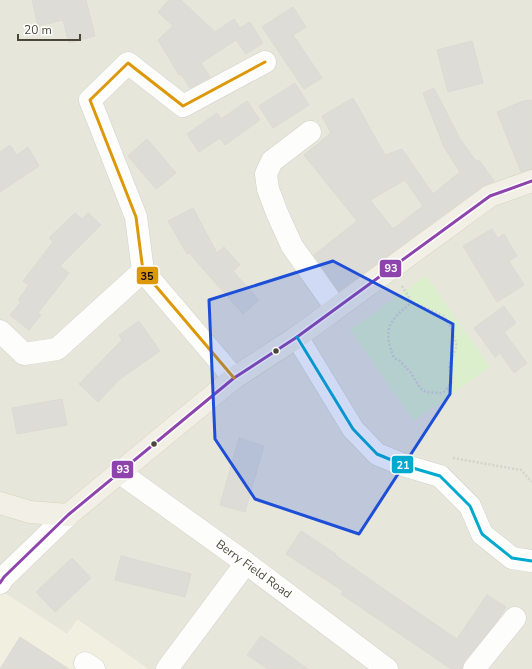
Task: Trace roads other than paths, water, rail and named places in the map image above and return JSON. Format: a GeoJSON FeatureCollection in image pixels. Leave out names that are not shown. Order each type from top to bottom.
{"type":"FeatureCollection","features":[{"type":"Feature","properties":{"kind":"main road"},"geometry":{"type":"LineString","coordinates":[[0,503],[30,512],[68,515],[234,378],[297,337],[490,196],[532,181]]}},
{"type":"Feature","properties":{"kind":"street"},"geometry":{"type":"LineString","coordinates":[[234,378],[143,271],[136,217],[90,100],[128,63],[183,106],[265,62]]}},
{"type":"Feature","properties":{"kind":"street"},"geometry":{"type":"LineString","coordinates":[[310,132],[272,161],[266,174],[268,189],[277,214],[292,246],[332,311]]}},
{"type":"Feature","properties":{"kind":"street"},"geometry":{"type":"LineString","coordinates":[[0,331],[24,354],[57,349],[143,271]]}},
{"type":"Feature","properties":{"kind":"street"},"geometry":{"type":"LineString","coordinates":[[297,337],[353,429],[377,454],[406,466],[440,476],[470,506],[482,534],[512,558],[532,561]]}},
{"type":"Feature","properties":{"kind":"street","name":"Berry Field Road"},"geometry":{"type":"LineString","coordinates":[[119,472],[246,563],[387,669]]}},
{"type":"Feature","properties":{"kind":"street"},"geometry":{"type":"LineString","coordinates":[[1,577],[68,515]]}},
{"type":"Feature","properties":{"kind":"street"},"geometry":{"type":"LineString","coordinates":[[167,669],[246,563]]}},
{"type":"Feature","properties":{"kind":"street"},"geometry":{"type":"LineString","coordinates":[[474,669],[515,618]]}}]}
